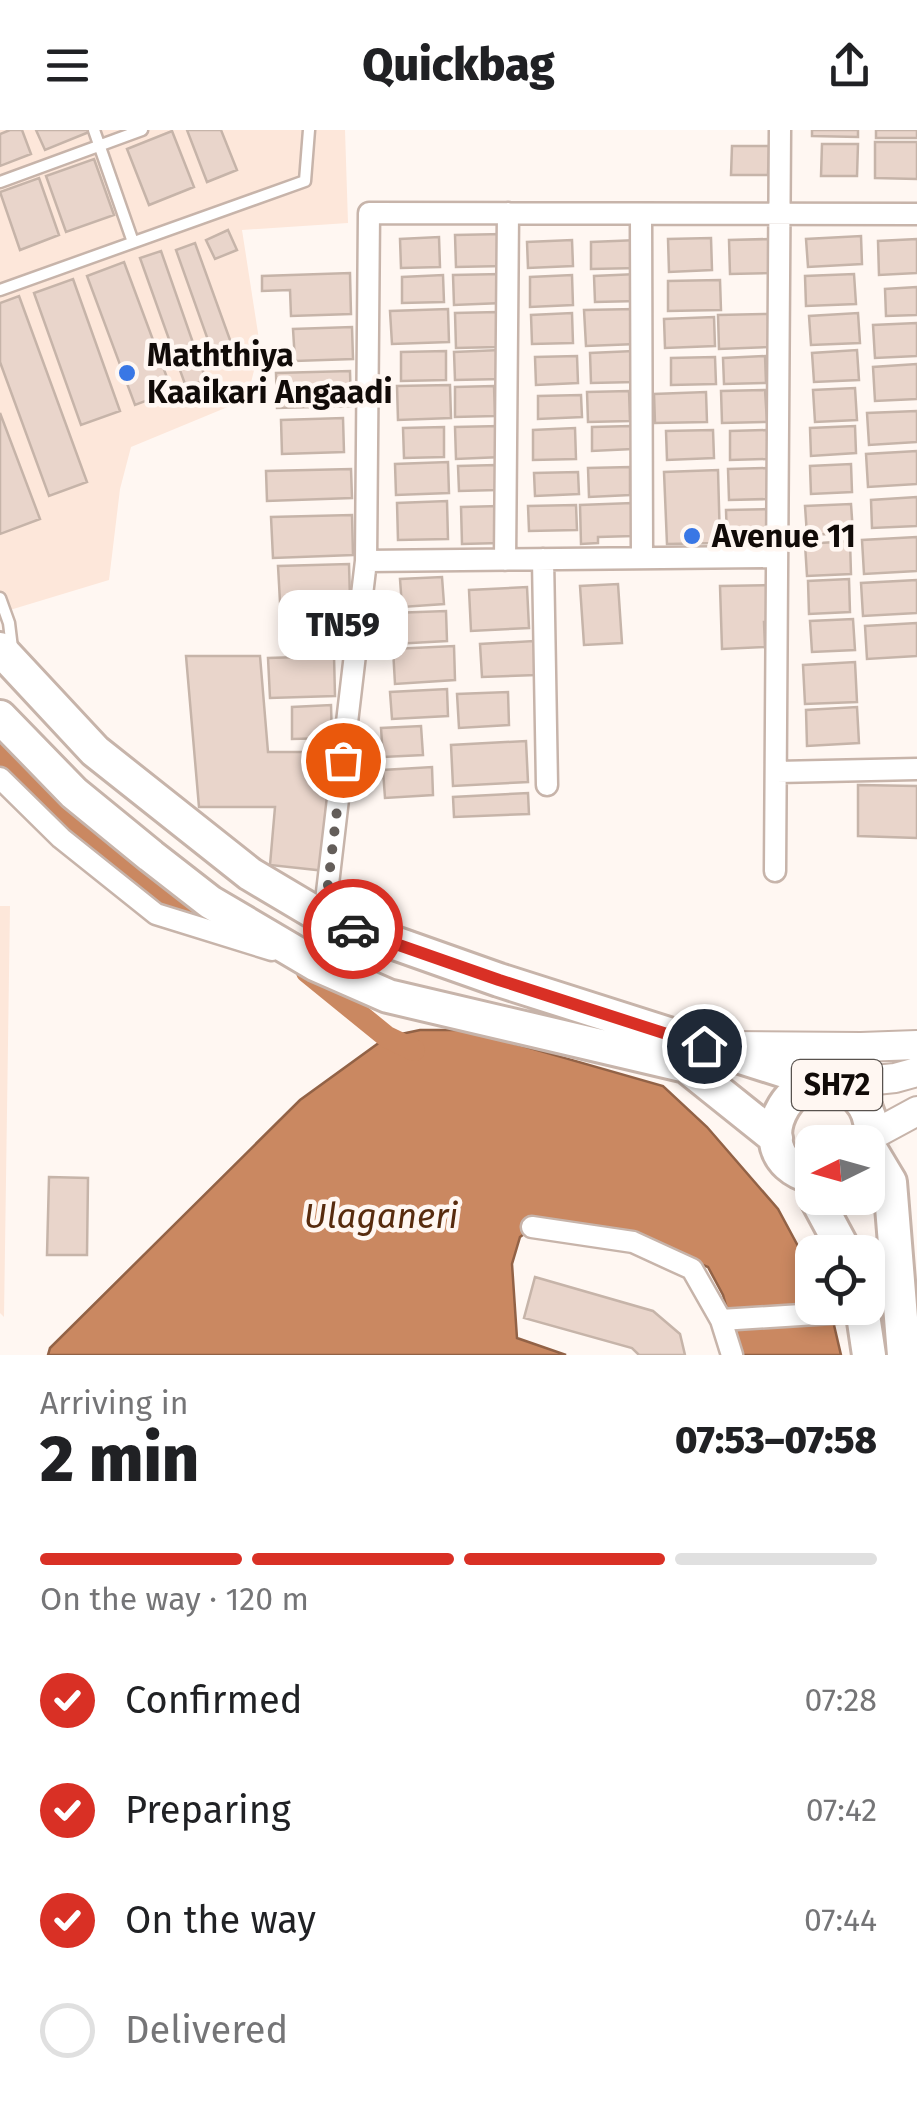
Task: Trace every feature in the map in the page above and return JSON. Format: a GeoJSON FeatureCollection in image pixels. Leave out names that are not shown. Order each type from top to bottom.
{"type":"FeatureCollection","features":[{"type":"Feature","properties":{"kind":"main road","name":"SH72"},"geometry":{"type":"LineString","coordinates":[[7,656],[95,751],[250,874],[324,918],[499,980],[852,1092],[864,1104],[870,1125]]}},
{"type":"Feature","properties":{"kind":"main road","name":"SH72"},"geometry":{"type":"LineString","coordinates":[[0,718],[74,793],[151,856],[210,902],[305,960],[388,996],[686,1066],[776,1138]]}},
{"type":"Feature","properties":{"kind":"main road"},"geometry":{"type":"LineString","coordinates":[[704,1046],[917,1045]]}},
{"type":"Feature","properties":{"kind":"main road"},"geometry":{"type":"LineString","coordinates":[[828,1083],[895,1078],[917,1072]]}},
{"type":"Feature","properties":{"kind":"main road","name":"SH72"},"geometry":{"type":"LineString","coordinates":[[795,1170],[781,1153],[776,1122],[791,1095],[804,1086],[828,1083]]}},
{"type":"Feature","properties":{"kind":"main road"},"geometry":{"type":"LineString","coordinates":[[885,1133],[917,1111]]}},
{"type":"Feature","properties":{"kind":"main road","name":"SH72"},"geometry":{"type":"LineString","coordinates":[[885,1173],[890,1182],[904,1355]]}},
{"type":"Feature","properties":{"kind":"main road"},"geometry":{"type":"LineString","coordinates":[[864,1325],[869,1355]]}},
{"type":"Feature","properties":{"kind":"street"},"geometry":{"type":"LineString","coordinates":[[776,872],[780,130]]}},
{"type":"Feature","properties":{"kind":"street"},"geometry":{"type":"LineString","coordinates":[[0,778],[60,838],[156,914],[305,960],[324,918],[366,561],[369,213],[917,214]]}},
{"type":"Feature","properties":{"kind":"street"},"geometry":{"type":"LineString","coordinates":[[506,560],[508,214]]}},
{"type":"Feature","properties":{"kind":"street"},"geometry":{"type":"LineString","coordinates":[[641,214],[642,558]]}},
{"type":"Feature","properties":{"kind":"street"},"geometry":{"type":"LineString","coordinates":[[366,561],[776,556]]}},
{"type":"Feature","properties":{"kind":"street"},"geometry":{"type":"LineString","coordinates":[[544,559],[547,785]]}},
{"type":"Feature","properties":{"kind":"street"},"geometry":{"type":"LineString","coordinates":[[778,772],[917,769]]}},
{"type":"Feature","properties":{"kind":"street"},"geometry":{"type":"LineString","coordinates":[[532,1226],[633,1242],[692,1268],[721,1320],[732,1355]]}},
{"type":"Feature","properties":{"kind":"street"},"geometry":{"type":"LineString","coordinates":[[721,1320],[795,1314]]}},
{"type":"Feature","properties":{"kind":"lane"},"geometry":{"type":"LineString","coordinates":[[94,130],[133,242]]}},
{"type":"Feature","properties":{"kind":"lane"},"geometry":{"type":"LineString","coordinates":[[0,182],[142,130]]}},
{"type":"Feature","properties":{"kind":"lane"},"geometry":{"type":"LineString","coordinates":[[0,290],[306,181],[309,130]]}},
{"type":"Feature","properties":{"kind":"lane"},"geometry":{"type":"LineString","coordinates":[[0,598],[9,623],[7,656]]}},
{"type":"Feature","properties":{"kind":"shaded area","name":"Maththiya Kaaikari Angaadi"},"geometry":{"type":"Polygon","coordinates":[[[0,130],[345,130],[348,223],[242,230],[260,346],[247,399],[131,447],[120,489],[109,580],[0,613],[0,130]]]}},
{"type":"Feature","properties":{"kind":"shaded area"},"geometry":{"type":"Polygon","coordinates":[[[0,906],[10,906],[4,1317],[0,1313],[0,906]]]}},
{"type":"Feature","properties":{"kind":"water","name":"Ulaganeri"},"geometry":{"type":"Polygon","coordinates":[[[420,1030],[467,1030],[663,1086],[707,1127],[778,1209],[795,1240],[795,1325],[834,1325],[841,1355],[740,1355],[723,1295],[708,1267],[657,1247],[541,1222],[520,1237],[512,1264],[517,1338],[566,1355],[48,1355],[50,1348],[300,1100],[387,1037],[420,1030]]]}},
{"type":"Feature","properties":{"kind":"building"},"geometry":{"type":"Polygon","coordinates":[[[22,130],[31,154],[0,166],[0,134],[22,130]]]}},
{"type":"Feature","properties":{"kind":"building"},"geometry":{"type":"Polygon","coordinates":[[[36,130],[88,130],[89,132],[45,150],[36,130]]]}},
{"type":"Feature","properties":{"kind":"building"},"geometry":{"type":"Polygon","coordinates":[[[187,130],[221,130],[237,170],[207,182],[187,130]]]}},
{"type":"Feature","properties":{"kind":"building"},"geometry":{"type":"Polygon","coordinates":[[[812,130],[858,130],[858,137],[812,136],[812,130]]]}},
{"type":"Feature","properties":{"kind":"building"},"geometry":{"type":"Polygon","coordinates":[[[876,130],[917,130],[917,138],[876,138],[876,130]]]}},
{"type":"Feature","properties":{"kind":"building"},"geometry":{"type":"Polygon","coordinates":[[[172,131],[194,187],[149,205],[127,149],[172,131]]]}},
{"type":"Feature","properties":{"kind":"building"},"geometry":{"type":"Polygon","coordinates":[[[875,142],[917,142],[917,179],[875,178],[875,142]]]}},
{"type":"Feature","properties":{"kind":"building"},"geometry":{"type":"Polygon","coordinates":[[[822,144],[858,144],[857,176],[821,176],[822,144]]]}},
{"type":"Feature","properties":{"kind":"building"},"geometry":{"type":"Polygon","coordinates":[[[732,146],[769,146],[768,175],[731,175],[732,146]]]}},
{"type":"Feature","properties":{"kind":"building"},"geometry":{"type":"Polygon","coordinates":[[[94,159],[114,215],[66,232],[46,176],[94,159]]]}},
{"type":"Feature","properties":{"kind":"building"},"geometry":{"type":"Polygon","coordinates":[[[39,178],[59,235],[20,250],[0,192],[39,178]]]}},
{"type":"Feature","properties":{"kind":"building"},"geometry":{"type":"Polygon","coordinates":[[[228,230],[237,250],[215,259],[206,240],[228,230]]]}},
{"type":"Feature","properties":{"kind":"building"},"geometry":{"type":"Polygon","coordinates":[[[503,234],[504,266],[456,267],[455,235],[503,234]]]}},
{"type":"Feature","properties":{"kind":"building"},"geometry":{"type":"Polygon","coordinates":[[[861,236],[862,264],[808,267],[806,239],[861,236]]]}},
{"type":"Feature","properties":{"kind":"building"},"geometry":{"type":"Polygon","coordinates":[[[439,237],[440,267],[401,268],[400,239],[439,237]]]}},
{"type":"Feature","properties":{"kind":"building"},"geometry":{"type":"Polygon","coordinates":[[[711,238],[712,270],[669,272],[668,239],[711,238]]]}},
{"type":"Feature","properties":{"kind":"building"},"geometry":{"type":"Polygon","coordinates":[[[769,239],[770,273],[730,274],[729,240],[769,239]]]}},
{"type":"Feature","properties":{"kind":"building"},"geometry":{"type":"Polygon","coordinates":[[[917,239],[917,273],[879,275],[878,241],[917,239]]]}},
{"type":"Feature","properties":{"kind":"building"},"geometry":{"type":"Polygon","coordinates":[[[572,240],[573,266],[528,268],[527,242],[572,240]]]}},
{"type":"Feature","properties":{"kind":"building"},"geometry":{"type":"Polygon","coordinates":[[[638,240],[639,268],[591,269],[591,242],[638,240]]]}},
{"type":"Feature","properties":{"kind":"building"},"geometry":{"type":"Polygon","coordinates":[[[195,243],[234,351],[214,357],[176,250],[195,243]]]}},
{"type":"Feature","properties":{"kind":"building"},"geometry":{"type":"Polygon","coordinates":[[[161,251],[206,380],[186,387],[140,258],[161,251]]]}},
{"type":"Feature","properties":{"kind":"building"},"geometry":{"type":"Polygon","coordinates":[[[124,262],[172,391],[135,405],[87,276],[124,262]]]}},
{"type":"Feature","properties":{"kind":"building"},"geometry":{"type":"Polygon","coordinates":[[[350,273],[351,314],[291,316],[290,290],[262,291],[262,276],[350,273]]]}},
{"type":"Feature","properties":{"kind":"building"},"geometry":{"type":"Polygon","coordinates":[[[501,274],[502,303],[454,305],[453,275],[501,274]]]}},
{"type":"Feature","properties":{"kind":"building"},"geometry":{"type":"Polygon","coordinates":[[[637,274],[638,301],[595,302],[594,276],[637,274]]]}},
{"type":"Feature","properties":{"kind":"building"},"geometry":{"type":"Polygon","coordinates":[[[854,274],[856,304],[806,306],[805,276],[854,274]]]}},
{"type":"Feature","properties":{"kind":"building"},"geometry":{"type":"Polygon","coordinates":[[[443,275],[444,302],[402,303],[402,277],[443,275]]]}},
{"type":"Feature","properties":{"kind":"building"},"geometry":{"type":"Polygon","coordinates":[[[572,275],[573,305],[530,307],[530,277],[572,275]]]}},
{"type":"Feature","properties":{"kind":"building"},"geometry":{"type":"Polygon","coordinates":[[[73,279],[120,411],[81,425],[34,293],[73,279]]]}},
{"type":"Feature","properties":{"kind":"building"},"geometry":{"type":"Polygon","coordinates":[[[720,280],[721,310],[668,311],[668,281],[720,280]]]}},
{"type":"Feature","properties":{"kind":"building"},"geometry":{"type":"Polygon","coordinates":[[[917,287],[917,315],[886,316],[885,289],[917,287]]]}},
{"type":"Feature","properties":{"kind":"building"},"geometry":{"type":"Polygon","coordinates":[[[19,296],[87,482],[49,496],[0,362],[0,303],[19,296]]]}},
{"type":"Feature","properties":{"kind":"building"},"geometry":{"type":"Polygon","coordinates":[[[448,309],[449,342],[392,344],[390,311],[448,309]]]}},
{"type":"Feature","properties":{"kind":"building"},"geometry":{"type":"Polygon","coordinates":[[[635,309],[636,344],[586,346],[584,310],[635,309]]]}},
{"type":"Feature","properties":{"kind":"building"},"geometry":{"type":"Polygon","coordinates":[[[497,312],[498,347],[456,348],[455,313],[497,312]]]}},
{"type":"Feature","properties":{"kind":"building"},"geometry":{"type":"Polygon","coordinates":[[[572,313],[573,343],[532,344],[531,315],[572,313]]]}},
{"type":"Feature","properties":{"kind":"building"},"geometry":{"type":"Polygon","coordinates":[[[858,313],[860,343],[811,345],[809,316],[858,313]]]}},
{"type":"Feature","properties":{"kind":"building"},"geometry":{"type":"Polygon","coordinates":[[[768,314],[769,347],[719,349],[718,315],[768,314]]]}},
{"type":"Feature","properties":{"kind":"building"},"geometry":{"type":"Polygon","coordinates":[[[714,317],[715,346],[665,348],[664,319],[714,317]]]}},
{"type":"Feature","properties":{"kind":"building"},"geometry":{"type":"Polygon","coordinates":[[[917,323],[917,356],[875,358],[873,325],[917,323]]]}},
{"type":"Feature","properties":{"kind":"building"},"geometry":{"type":"Polygon","coordinates":[[[352,327],[353,359],[295,361],[293,329],[352,327]]]}},
{"type":"Feature","properties":{"kind":"building"},"geometry":{"type":"Polygon","coordinates":[[[500,350],[501,379],[455,380],[454,352],[500,350]]]}},
{"type":"Feature","properties":{"kind":"building"},"geometry":{"type":"Polygon","coordinates":[[[857,350],[859,380],[814,382],[812,353],[857,350]]]}},
{"type":"Feature","properties":{"kind":"building"},"geometry":{"type":"Polygon","coordinates":[[[446,351],[446,380],[401,381],[401,352],[446,351]]]}},
{"type":"Feature","properties":{"kind":"building"},"geometry":{"type":"Polygon","coordinates":[[[633,351],[635,382],[591,383],[590,353],[633,351]]]}},
{"type":"Feature","properties":{"kind":"building"},"geometry":{"type":"Polygon","coordinates":[[[577,356],[578,383],[536,385],[535,357],[577,356]]]}},
{"type":"Feature","properties":{"kind":"building"},"geometry":{"type":"Polygon","coordinates":[[[765,356],[766,383],[724,384],[723,358],[765,356]]]}},
{"type":"Feature","properties":{"kind":"building"},"geometry":{"type":"Polygon","coordinates":[[[715,357],[716,384],[671,385],[671,358],[715,357]]]}},
{"type":"Feature","properties":{"kind":"building"},"geometry":{"type":"Polygon","coordinates":[[[917,364],[917,399],[875,401],[873,367],[917,364]]]}},
{"type":"Feature","properties":{"kind":"building"},"geometry":{"type":"Polygon","coordinates":[[[350,371],[351,406],[277,408],[276,373],[350,371]]]}},
{"type":"Feature","properties":{"kind":"building"},"geometry":{"type":"Polygon","coordinates":[[[450,385],[451,418],[398,420],[397,386],[450,385]]]}},
{"type":"Feature","properties":{"kind":"building"},"geometry":{"type":"Polygon","coordinates":[[[494,386],[495,416],[455,417],[455,387],[494,386]]]}},
{"type":"Feature","properties":{"kind":"building"},"geometry":{"type":"Polygon","coordinates":[[[855,388],[857,420],[815,422],[813,390],[855,388]]]}},
{"type":"Feature","properties":{"kind":"building"},"geometry":{"type":"Polygon","coordinates":[[[765,390],[767,422],[722,423],[721,391],[765,390]]]}},
{"type":"Feature","properties":{"kind":"building"},"geometry":{"type":"Polygon","coordinates":[[[629,391],[630,421],[588,422],[587,392],[629,391]]]}},
{"type":"Feature","properties":{"kind":"building"},"geometry":{"type":"Polygon","coordinates":[[[706,392],[707,422],[655,423],[654,394],[706,392]]]}},
{"type":"Feature","properties":{"kind":"building"},"geometry":{"type":"Polygon","coordinates":[[[581,395],[582,417],[538,419],[538,396],[581,395]]]}},
{"type":"Feature","properties":{"kind":"building"},"geometry":{"type":"Polygon","coordinates":[[[917,411],[917,442],[869,445],[867,413],[917,411]]]}},
{"type":"Feature","properties":{"kind":"building"},"geometry":{"type":"Polygon","coordinates":[[[0,413],[40,519],[0,534],[0,413]]]}},
{"type":"Feature","properties":{"kind":"building"},"geometry":{"type":"Polygon","coordinates":[[[343,418],[344,452],[282,454],[281,420],[343,418]]]}},
{"type":"Feature","properties":{"kind":"building"},"geometry":{"type":"Polygon","coordinates":[[[500,426],[501,457],[456,459],[455,427],[500,426]]]}},
{"type":"Feature","properties":{"kind":"building"},"geometry":{"type":"Polygon","coordinates":[[[631,426],[632,449],[592,451],[592,427],[631,426]]]}},
{"type":"Feature","properties":{"kind":"building"},"geometry":{"type":"Polygon","coordinates":[[[855,426],[856,453],[811,456],[810,428],[855,426]]]}},
{"type":"Feature","properties":{"kind":"building"},"geometry":{"type":"Polygon","coordinates":[[[444,427],[444,457],[404,458],[403,428],[444,427]]]}},
{"type":"Feature","properties":{"kind":"building"},"geometry":{"type":"Polygon","coordinates":[[[575,428],[576,459],[533,460],[533,430],[575,428]]]}},
{"type":"Feature","properties":{"kind":"building"},"geometry":{"type":"Polygon","coordinates":[[[713,430],[714,458],[667,460],[666,431],[713,430]]]}},
{"type":"Feature","properties":{"kind":"building"},"geometry":{"type":"Polygon","coordinates":[[[767,430],[768,459],[730,460],[730,431],[767,430]]]}},
{"type":"Feature","properties":{"kind":"building"},"geometry":{"type":"Polygon","coordinates":[[[917,451],[917,484],[868,487],[866,454],[917,451]]]}},
{"type":"Feature","properties":{"kind":"building"},"geometry":{"type":"Polygon","coordinates":[[[448,462],[449,493],[396,495],[395,464],[448,462]]]}},
{"type":"Feature","properties":{"kind":"building"},"geometry":{"type":"Polygon","coordinates":[[[851,464],[852,492],[811,494],[810,466],[851,464]]]}},
{"type":"Feature","properties":{"kind":"building"},"geometry":{"type":"Polygon","coordinates":[[[496,465],[497,490],[459,491],[458,466],[496,465]]]}},
{"type":"Feature","properties":{"kind":"building"},"geometry":{"type":"Polygon","coordinates":[[[630,467],[630,495],[589,497],[588,468],[630,467]]]}},
{"type":"Feature","properties":{"kind":"building"},"geometry":{"type":"Polygon","coordinates":[[[768,468],[769,499],[729,500],[728,469],[768,468]]]}},
{"type":"Feature","properties":{"kind":"building"},"geometry":{"type":"Polygon","coordinates":[[[351,469],[352,498],[267,501],[266,471],[351,469]]]}},
{"type":"Feature","properties":{"kind":"building"},"geometry":{"type":"Polygon","coordinates":[[[718,470],[720,543],[667,544],[664,472],[718,470]]]}},
{"type":"Feature","properties":{"kind":"building"},"geometry":{"type":"Polygon","coordinates":[[[578,472],[579,494],[535,496],[534,473],[578,472]]]}},
{"type":"Feature","properties":{"kind":"building"},"geometry":{"type":"Polygon","coordinates":[[[917,497],[917,526],[872,528],[871,500],[917,497]]]}},
{"type":"Feature","properties":{"kind":"building"},"geometry":{"type":"Polygon","coordinates":[[[447,501],[448,539],[398,540],[397,503],[447,501]]]}},
{"type":"Feature","properties":{"kind":"building"},"geometry":{"type":"Polygon","coordinates":[[[632,503],[633,536],[598,537],[598,543],[581,544],[580,505],[632,503]]]}},
{"type":"Feature","properties":{"kind":"building"},"geometry":{"type":"Polygon","coordinates":[[[851,504],[853,533],[807,535],[805,506],[851,504]]]}},
{"type":"Feature","properties":{"kind":"building"},"geometry":{"type":"Polygon","coordinates":[[[576,505],[577,530],[529,531],[528,506],[576,505]]]}},
{"type":"Feature","properties":{"kind":"building"},"geometry":{"type":"Polygon","coordinates":[[[499,506],[500,543],[462,544],[461,507],[499,506]]]}},
{"type":"Feature","properties":{"kind":"building"},"geometry":{"type":"Polygon","coordinates":[[[770,509],[771,539],[727,540],[726,510],[770,509]]]}},
{"type":"Feature","properties":{"kind":"building"},"geometry":{"type":"Polygon","coordinates":[[[352,515],[353,555],[273,558],[271,517],[352,515]]]}},
{"type":"Feature","properties":{"kind":"building"},"geometry":{"type":"Polygon","coordinates":[[[917,537],[917,571],[864,574],[862,540],[917,537]]]}},
{"type":"Feature","properties":{"kind":"building"},"geometry":{"type":"Polygon","coordinates":[[[850,541],[851,574],[807,576],[805,544],[850,541]]]}},
{"type":"Feature","properties":{"kind":"building"},"geometry":{"type":"Polygon","coordinates":[[[349,564],[350,599],[280,602],[278,566],[349,564]]]}},
{"type":"Feature","properties":{"kind":"building"},"geometry":{"type":"Polygon","coordinates":[[[442,577],[444,604],[402,607],[400,579],[442,577]]]}},
{"type":"Feature","properties":{"kind":"building"},"geometry":{"type":"Polygon","coordinates":[[[849,579],[850,612],[809,614],[808,581],[849,579]]]}},
{"type":"Feature","properties":{"kind":"building"},"geometry":{"type":"Polygon","coordinates":[[[917,580],[917,613],[863,616],[861,583],[917,580]]]}},
{"type":"Feature","properties":{"kind":"building"},"geometry":{"type":"Polygon","coordinates":[[[618,584],[622,643],[584,645],[580,586],[618,584]]]}},
{"type":"Feature","properties":{"kind":"building"},"geometry":{"type":"Polygon","coordinates":[[[772,585],[773,622],[764,622],[765,647],[722,649],[720,586],[772,585]]]}},
{"type":"Feature","properties":{"kind":"building"},"geometry":{"type":"Polygon","coordinates":[[[527,587],[529,628],[471,631],[469,590],[527,587]]]}},
{"type":"Feature","properties":{"kind":"building"},"geometry":{"type":"Polygon","coordinates":[[[344,611],[346,644],[294,646],[293,612],[344,611]]]}},
{"type":"Feature","properties":{"kind":"building"},"geometry":{"type":"Polygon","coordinates":[[[446,611],[447,641],[394,644],[392,613],[446,611]]]}},
{"type":"Feature","properties":{"kind":"building"},"geometry":{"type":"Polygon","coordinates":[[[853,619],[855,650],[812,652],[810,621],[853,619]]]}},
{"type":"Feature","properties":{"kind":"building"},"geometry":{"type":"Polygon","coordinates":[[[917,623],[917,656],[867,659],[865,626],[917,623]]]}},
{"type":"Feature","properties":{"kind":"building"},"geometry":{"type":"Polygon","coordinates":[[[534,641],[536,675],[482,677],[480,644],[534,641]]]}},
{"type":"Feature","properties":{"kind":"building"},"geometry":{"type":"Polygon","coordinates":[[[454,646],[455,680],[395,684],[393,649],[454,646]]]}},
{"type":"Feature","properties":{"kind":"building"},"geometry":{"type":"Polygon","coordinates":[[[186,656],[260,656],[268,752],[337,752],[326,871],[270,865],[275,807],[199,807],[186,656]]]}},
{"type":"Feature","properties":{"kind":"building"},"geometry":{"type":"Polygon","coordinates":[[[334,656],[335,696],[270,698],[268,658],[334,656]]]}},
{"type":"Feature","properties":{"kind":"building"},"geometry":{"type":"Polygon","coordinates":[[[855,662],[857,702],[805,704],[803,665],[855,662]]]}},
{"type":"Feature","properties":{"kind":"building"},"geometry":{"type":"Polygon","coordinates":[[[447,689],[448,716],[392,719],[390,692],[447,689]]]}},
{"type":"Feature","properties":{"kind":"building"},"geometry":{"type":"Polygon","coordinates":[[[508,692],[509,725],[459,728],[457,694],[508,692]]]}},
{"type":"Feature","properties":{"kind":"building"},"geometry":{"type":"Polygon","coordinates":[[[331,705],[332,738],[292,739],[292,707],[331,705]]]}},
{"type":"Feature","properties":{"kind":"building"},"geometry":{"type":"Polygon","coordinates":[[[857,707],[859,743],[807,746],[806,710],[857,707]]]}},
{"type":"Feature","properties":{"kind":"building"},"geometry":{"type":"Polygon","coordinates":[[[421,726],[423,755],[383,757],[381,728],[421,726]]]}},
{"type":"Feature","properties":{"kind":"building"},"geometry":{"type":"Polygon","coordinates":[[[526,741],[528,782],[453,786],[451,745],[526,741]]]}},
{"type":"Feature","properties":{"kind":"building"},"geometry":{"type":"Polygon","coordinates":[[[432,767],[433,795],[385,798],[383,770],[432,767]]]}},
{"type":"Feature","properties":{"kind":"building"},"geometry":{"type":"Polygon","coordinates":[[[858,785],[917,786],[917,838],[858,836],[858,785]]]}},
{"type":"Feature","properties":{"kind":"building"},"geometry":{"type":"Polygon","coordinates":[[[528,793],[529,814],[454,817],[453,797],[528,793]]]}},
{"type":"Feature","properties":{"kind":"building"},"geometry":{"type":"Polygon","coordinates":[[[49,1177],[88,1178],[87,1255],[47,1255],[49,1177]]]}},
{"type":"Feature","properties":{"kind":"building"},"geometry":{"type":"Polygon","coordinates":[[[535,1277],[653,1311],[680,1334],[685,1355],[639,1355],[632,1348],[524,1318],[535,1277]]]}},
{"type":"Feature","properties":{"kind":"waterway"},"geometry":{"type":"LineString","coordinates":[[0,754],[120,864],[171,898],[222,925]]}},
{"type":"Feature","properties":{"kind":"waterway"},"geometry":{"type":"LineString","coordinates":[[307,972],[387,1037],[414,1050]]}},
{"type":"Feature","properties":{"kind":"way so far"},"geometry":{"type":"LineString","coordinates":[[343,760],[324,918],[353,929]]}},
{"type":"Feature","properties":{"kind":"place","name":"Maththiya Kaaikari Angaadi"},"geometry":{"type":"Point","coordinates":[127,373]}},
{"type":"Feature","properties":{"kind":"place","name":"Avenue 11"},"geometry":{"type":"Point","coordinates":[692,536]}},
{"type":"Feature","properties":{"kind":"place","name":"TN59"},"geometry":{"type":"Point","coordinates":[343,760]}},
{"type":"Feature","properties":{"kind":"route"},"geometry":{"type":"LineString","coordinates":[[353,929],[704,1046]]}}]}
